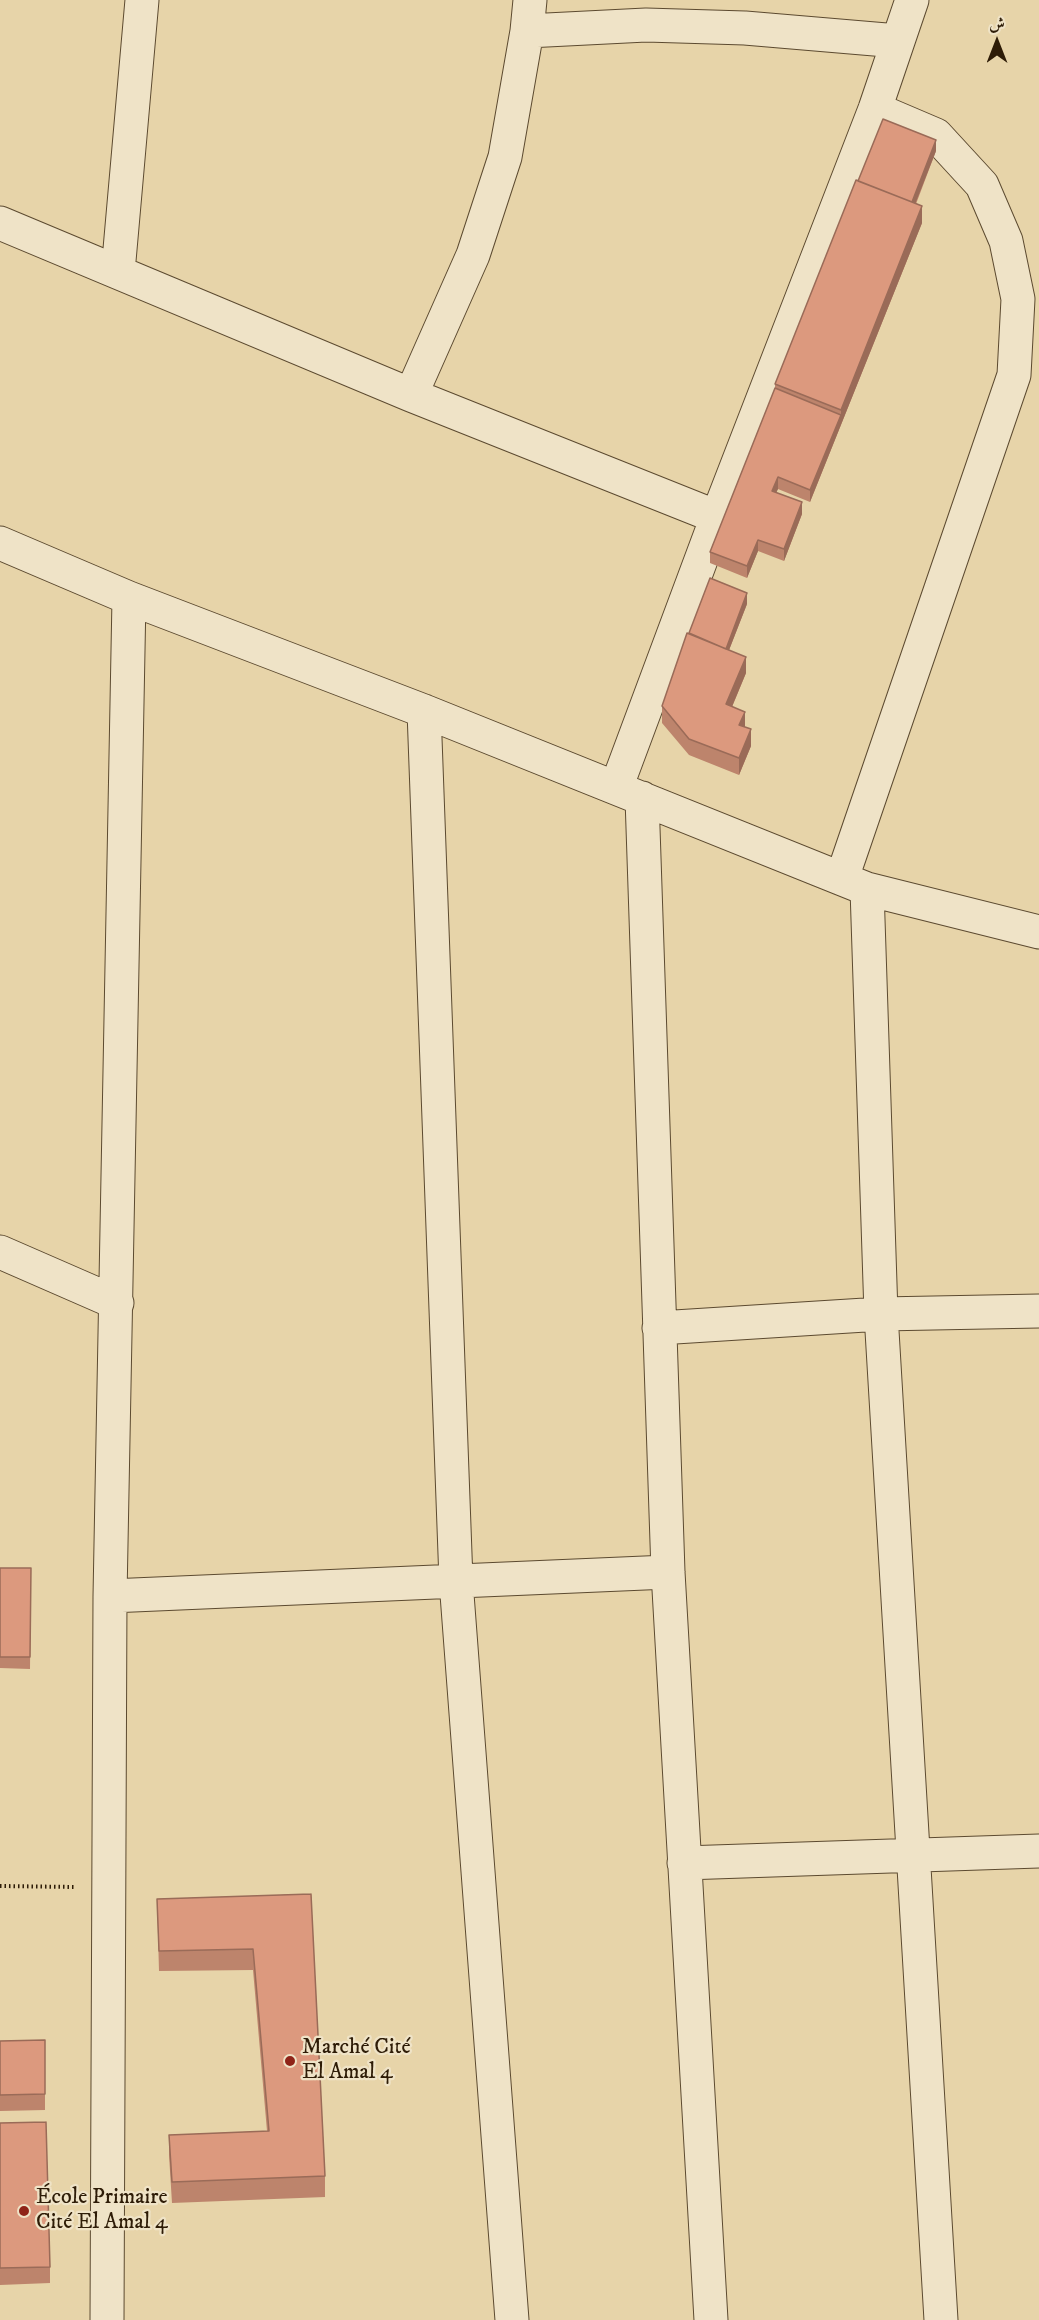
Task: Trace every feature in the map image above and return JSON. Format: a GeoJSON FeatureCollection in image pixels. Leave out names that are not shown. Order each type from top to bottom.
{"type":"FeatureCollection","features":[{"type":"Feature","properties":{"kind":"street"},"geometry":{"type":"LineString","coordinates":[[118,272],[142,0]]}},
{"type":"Feature","properties":{"kind":"street"},"geometry":{"type":"LineString","coordinates":[[711,2320],[668,1572],[659,1328],[629,793],[717,517],[875,109],[912,0]]}},
{"type":"Feature","properties":{"kind":"street"},"geometry":{"type":"LineString","coordinates":[[411,395],[473,255],[505,157],[528,16],[646,25],[745,28],[898,41]]}},
{"type":"Feature","properties":{"kind":"street"},"geometry":{"type":"LineString","coordinates":[[875,109],[936,135],[982,185],[1006,241],[1018,299],[1014,375],[855,883],[941,2320]]}},
{"type":"Feature","properties":{"kind":"street"},"geometry":{"type":"LineString","coordinates":[[0,223],[411,395],[717,517]]}},
{"type":"Feature","properties":{"kind":"street"},"geometry":{"type":"LineString","coordinates":[[0,543],[129,598],[424,711],[855,883],[1039,932]]}},
{"type":"Feature","properties":{"kind":"street"},"geometry":{"type":"LineString","coordinates":[[108,2320],[110,1596],[129,598]]}},
{"type":"Feature","properties":{"kind":"street"},"geometry":{"type":"LineString","coordinates":[[424,711],[456,1581],[512,2320]]}},
{"type":"Feature","properties":{"kind":"street"},"geometry":{"type":"LineString","coordinates":[[0,1252],[117,1303]]}},
{"type":"Feature","properties":{"kind":"street"},"geometry":{"type":"LineString","coordinates":[[659,1328],[881,1314],[1039,1311]]}},
{"type":"Feature","properties":{"kind":"street"},"geometry":{"type":"LineString","coordinates":[[110,1596],[668,1572]]}},
{"type":"Feature","properties":{"kind":"street"},"geometry":{"type":"LineString","coordinates":[[684,1863],[1039,1851]]}},
{"type":"Feature","properties":{"kind":"path"},"geometry":{"type":"LineString","coordinates":[[0,1886],[108,1888]]}},
{"type":"Feature","properties":{"kind":"building"},"geometry":{"type":"Polygon","coordinates":[[[883,119],[936,140],[912,202],[858,181],[883,119]]]}},
{"type":"Feature","properties":{"kind":"building"},"geometry":{"type":"Polygon","coordinates":[[[856,180],[922,206],[841,410],[775,384],[856,180]]]}},
{"type":"Feature","properties":{"kind":"building"},"geometry":{"type":"Polygon","coordinates":[[[775,388],[841,415],[810,490],[778,477],[772,491],[802,502],[784,549],[758,540],[747,566],[710,552],[775,388]]]}},
{"type":"Feature","properties":{"kind":"building"},"geometry":{"type":"Polygon","coordinates":[[[710,578],[747,593],[726,649],[689,633],[710,578]]]}},
{"type":"Feature","properties":{"kind":"building"},"geometry":{"type":"Polygon","coordinates":[[[687,633],[746,657],[726,704],[745,712],[739,725],[751,729],[739,758],[689,739],[662,706],[687,633]]]}},
{"type":"Feature","properties":{"kind":"building"},"geometry":{"type":"Polygon","coordinates":[[[0,1568],[31,1568],[30,1657],[0,1657],[0,1568]]]}},
{"type":"Feature","properties":{"kind":"building","name":"Marché Cité El Amal 4"},"geometry":{"type":"Polygon","coordinates":[[[311,1894],[325,2176],[172,2182],[169,2135],[269,2131],[253,1949],[159,1951],[157,1899],[311,1894]]]}},
{"type":"Feature","properties":{"kind":"building"},"geometry":{"type":"Polygon","coordinates":[[[45,2040],[45,2094],[0,2095],[0,2041],[45,2040]]]}},
{"type":"Feature","properties":{"kind":"building","name":"École Primaire Cité El Amal 4"},"geometry":{"type":"Polygon","coordinates":[[[46,2122],[50,2267],[0,2268],[0,2123],[46,2122]]]}},
{"type":"Feature","properties":{"kind":"place","name":"Marché Cité El Amal 4"},"geometry":{"type":"Point","coordinates":[290,2061]}},
{"type":"Feature","properties":{"kind":"place","name":"École Primaire Cité El Amal 4"},"geometry":{"type":"Point","coordinates":[24,2211]}}]}
